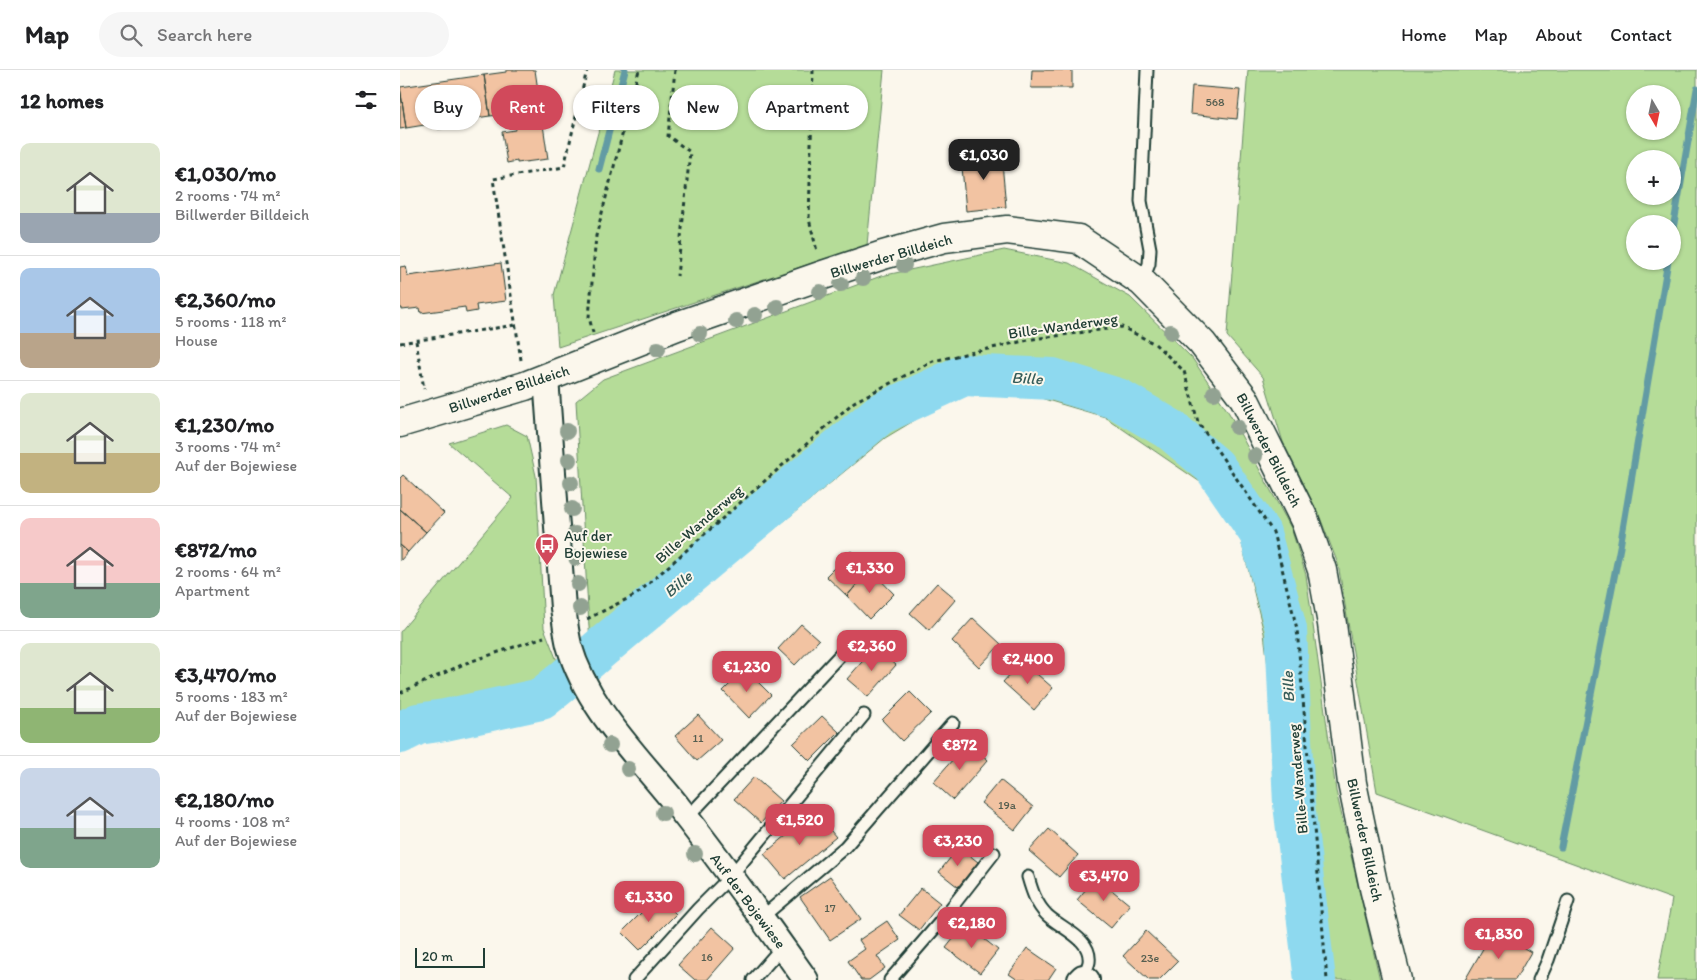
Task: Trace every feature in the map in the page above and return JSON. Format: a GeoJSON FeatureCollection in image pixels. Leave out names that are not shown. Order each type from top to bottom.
{"type":"FeatureCollection","features":[{"type":"Feature","properties":{"kind":"street","name":"Billwerder Billdeich"},"geometry":{"type":"LineString","coordinates":[[400,423],[536,382],[678,326],[883,255],[944,238],[1007,230],[1078,239],[1142,282],[1202,343],[1244,398],[1305,521],[1322,570],[1332,624],[1352,783],[1374,888],[1397,980]]}},
{"type":"Feature","properties":{"kind":"street"},"geometry":{"type":"LineString","coordinates":[[536,382],[566,630]]}},
{"type":"Feature","properties":{"kind":"street","name":"Auf der Bojewiese"},"geometry":{"type":"LineString","coordinates":[[566,630],[572,653],[598,705],[687,818],[806,980]]}},
{"type":"Feature","properties":{"kind":"lane"},"geometry":{"type":"LineString","coordinates":[[1142,282],[1149,264],[1150,249],[1141,201],[1147,70]]}},
{"type":"Feature","properties":{"kind":"lane"},"geometry":{"type":"LineString","coordinates":[[687,818],[855,639]]}},
{"type":"Feature","properties":{"kind":"lane"},"geometry":{"type":"LineString","coordinates":[[634,980],[730,876],[864,715]]}},
{"type":"Feature","properties":{"kind":"lane"},"geometry":{"type":"LineString","coordinates":[[761,918],[845,847],[953,723]]}},
{"type":"Feature","properties":{"kind":"lane"},"geometry":{"type":"LineString","coordinates":[[890,980],[941,921],[994,853]]}},
{"type":"Feature","properties":{"kind":"lane"},"geometry":{"type":"LineString","coordinates":[[1028,877],[1035,899],[1046,914],[1081,940],[1088,950],[1089,963],[1083,979]]}},
{"type":"Feature","properties":{"kind":"lane"},"geometry":{"type":"LineString","coordinates":[[1539,980],[1548,960],[1568,901]]}},
{"type":"Feature","properties":{"kind":"lane"},"geometry":{"type":"LineString","coordinates":[[753,980],[782,947]]}},
{"type":"Feature","properties":{"kind":"path"},"geometry":{"type":"LineString","coordinates":[[536,382],[515,325],[493,179],[564,167],[587,70]]}},
{"type":"Feature","properties":{"kind":"path"},"geometry":{"type":"LineString","coordinates":[[599,358],[589,317],[596,236],[639,70]]}},
{"type":"Feature","properties":{"kind":"path"},"geometry":{"type":"LineString","coordinates":[[675,70],[668,136],[690,152],[677,276]]}},
{"type":"Feature","properties":{"kind":"path"},"geometry":{"type":"LineString","coordinates":[[813,70],[809,219],[823,275]]}},
{"type":"Feature","properties":{"kind":"path"},"geometry":{"type":"LineString","coordinates":[[400,343],[515,325]]}},
{"type":"Feature","properties":{"kind":"path","name":"Bille-Wanderweg"},"geometry":{"type":"LineString","coordinates":[[400,693],[466,663],[566,630],[637,594],[854,402],[933,361],[1033,340],[1122,327],[1155,344],[1184,371],[1198,422],[1274,532],[1297,630],[1327,980]]}},
{"type":"Feature","properties":{"kind":"path"},"geometry":{"type":"LineString","coordinates":[[416,341],[429,414]]}},
{"type":"Feature","properties":{"kind":"green space"},"geometry":{"type":"Polygon","coordinates":[[[615,70],[884,70],[867,245],[558,347],[554,295],[599,130],[659,130],[659,85],[611,85],[615,70]]]}},
{"type":"Feature","properties":{"kind":"green space"},"geometry":{"type":"Polygon","coordinates":[[[1248,70],[1697,70],[1697,980],[1657,980],[1672,899],[1377,792],[1338,564],[1319,515],[1283,442],[1263,377],[1227,336],[1248,70]]]}},
{"type":"Feature","properties":{"kind":"green space"},"geometry":{"type":"Polygon","coordinates":[[[1004,250],[1069,263],[1130,297],[1192,358],[1229,413],[1291,528],[1306,575],[1336,791],[1380,980],[1305,980],[1264,633],[1240,536],[1206,486],[1105,417],[1037,397],[960,393],[885,438],[602,671],[590,644],[576,401],[603,379],[881,276],[1004,250]]]}},
{"type":"Feature","properties":{"kind":"green space"},"geometry":{"type":"Polygon","coordinates":[[[506,425],[527,436],[536,476],[544,628],[571,696],[532,714],[400,743],[400,632],[513,498],[449,443],[506,425]]]}},
{"type":"Feature","properties":{"kind":"building"},"geometry":{"type":"Polygon","coordinates":[[[506,70],[535,70],[537,85],[491,85],[490,116],[484,75],[506,72],[506,70]]]}},
{"type":"Feature","properties":{"kind":"building"},"geometry":{"type":"Polygon","coordinates":[[[1032,70],[1072,70],[1072,88],[1031,88],[1032,70]]]}},
{"type":"Feature","properties":{"kind":"building"},"geometry":{"type":"Polygon","coordinates":[[[484,75],[490,116],[481,117],[481,85],[415,85],[415,127],[406,128],[400,87],[484,75]]]}},
{"type":"Feature","properties":{"kind":"building"},"geometry":{"type":"Polygon","coordinates":[[[1192,86],[1240,90],[1237,119],[1190,114],[1192,86]]]}},
{"type":"Feature","properties":{"kind":"building"},"geometry":{"type":"Polygon","coordinates":[[[400,87],[406,128],[400,129],[400,87]]]}},
{"type":"Feature","properties":{"kind":"building"},"geometry":{"type":"Polygon","coordinates":[[[544,130],[548,159],[507,163],[502,132],[544,130]]]}},
{"type":"Feature","properties":{"kind":"building"},"geometry":{"type":"Polygon","coordinates":[[[1001,152],[1006,207],[966,211],[961,156],[1001,152]]]}},
{"type":"Feature","properties":{"kind":"building"},"geometry":{"type":"Polygon","coordinates":[[[501,263],[506,301],[476,305],[477,311],[466,313],[465,307],[421,313],[420,308],[402,310],[400,308],[400,267],[406,266],[408,276],[501,263]]]}},
{"type":"Feature","properties":{"kind":"building"},"geometry":{"type":"Polygon","coordinates":[[[403,475],[444,513],[426,532],[400,509],[400,478],[403,475]]]}},
{"type":"Feature","properties":{"kind":"building"},"geometry":{"type":"Polygon","coordinates":[[[400,509],[426,532],[408,552],[400,545],[400,509]]]}},
{"type":"Feature","properties":{"kind":"building"},"geometry":{"type":"Polygon","coordinates":[[[400,545],[408,552],[400,561],[400,545]]]}},
{"type":"Feature","properties":{"kind":"building"},"geometry":{"type":"Polygon","coordinates":[[[851,551],[870,569],[847,596],[826,576],[851,551]]]}},
{"type":"Feature","properties":{"kind":"building"},"geometry":{"type":"Polygon","coordinates":[[[870,569],[894,594],[869,619],[847,596],[870,569]]]}},
{"type":"Feature","properties":{"kind":"building"},"geometry":{"type":"Polygon","coordinates":[[[937,583],[956,599],[929,630],[910,613],[937,583]]]}},
{"type":"Feature","properties":{"kind":"building"},"geometry":{"type":"Polygon","coordinates":[[[973,618],[1001,644],[979,667],[952,641],[973,618]]]}},
{"type":"Feature","properties":{"kind":"building"},"geometry":{"type":"Polygon","coordinates":[[[801,624],[819,640],[795,665],[778,649],[801,624]]]}},
{"type":"Feature","properties":{"kind":"building"},"geometry":{"type":"Polygon","coordinates":[[[875,647],[896,665],[868,697],[847,679],[875,647]]]}},
{"type":"Feature","properties":{"kind":"building"},"geometry":{"type":"Polygon","coordinates":[[[1022,661],[1053,688],[1034,710],[1003,682],[1022,661]]]}},
{"type":"Feature","properties":{"kind":"building"},"geometry":{"type":"Polygon","coordinates":[[[745,669],[771,695],[749,718],[723,691],[745,669]]]}},
{"type":"Feature","properties":{"kind":"building"},"geometry":{"type":"Polygon","coordinates":[[[910,692],[931,713],[902,741],[882,720],[910,692]]]}},
{"type":"Feature","properties":{"kind":"building"},"geometry":{"type":"Polygon","coordinates":[[[698,715],[721,740],[697,761],[675,736],[698,715]]]}},
{"type":"Feature","properties":{"kind":"building"},"geometry":{"type":"Polygon","coordinates":[[[822,716],[839,732],[810,761],[793,744],[822,716]]]}},
{"type":"Feature","properties":{"kind":"building"},"geometry":{"type":"Polygon","coordinates":[[[968,742],[988,760],[953,800],[933,782],[968,742]]]}},
{"type":"Feature","properties":{"kind":"building"},"geometry":{"type":"Polygon","coordinates":[[[754,777],[781,801],[761,823],[734,799],[754,777]]]}},
{"type":"Feature","properties":{"kind":"building"},"geometry":{"type":"Polygon","coordinates":[[[1000,780],[1033,807],[1015,830],[981,803],[1000,780]]]}},
{"type":"Feature","properties":{"kind":"building"},"geometry":{"type":"Polygon","coordinates":[[[815,812],[836,837],[785,879],[764,854],[815,812]]]}},
{"type":"Feature","properties":{"kind":"building"},"geometry":{"type":"Polygon","coordinates":[[[1049,829],[1078,855],[1059,877],[1029,851],[1049,829]]]}},
{"type":"Feature","properties":{"kind":"building"},"geometry":{"type":"Polygon","coordinates":[[[959,847],[978,862],[958,887],[939,872],[959,847]]]}},
{"type":"Feature","properties":{"kind":"building"},"geometry":{"type":"Polygon","coordinates":[[[830,876],[861,919],[830,940],[800,897],[830,876]]]}},
{"type":"Feature","properties":{"kind":"building"},"geometry":{"type":"Polygon","coordinates":[[[1096,877],[1130,905],[1111,928],[1077,900],[1096,877]]]}},
{"type":"Feature","properties":{"kind":"building"},"geometry":{"type":"Polygon","coordinates":[[[921,888],[940,903],[919,930],[899,915],[921,888]]]}},
{"type":"Feature","properties":{"kind":"building"},"geometry":{"type":"Polygon","coordinates":[[[658,896],[676,914],[640,950],[622,932],[658,896]]]}},
{"type":"Feature","properties":{"kind":"building"},"geometry":{"type":"Polygon","coordinates":[[[887,921],[900,940],[877,956],[885,968],[869,980],[861,980],[848,961],[865,949],[859,940],[887,921]]]}},
{"type":"Feature","properties":{"kind":"building"},"geometry":{"type":"Polygon","coordinates":[[[965,924],[998,950],[980,973],[946,948],[965,924]]]}},
{"type":"Feature","properties":{"kind":"building"},"geometry":{"type":"Polygon","coordinates":[[[712,927],[735,948],[707,980],[695,980],[678,965],[712,927]]]}},
{"type":"Feature","properties":{"kind":"building"},"geometry":{"type":"Polygon","coordinates":[[[1146,931],[1178,961],[1159,980],[1149,980],[1123,956],[1146,931]]]}},
{"type":"Feature","properties":{"kind":"building"},"geometry":{"type":"Polygon","coordinates":[[[1493,931],[1531,952],[1515,980],[1465,980],[1493,931]]]}},
{"type":"Feature","properties":{"kind":"building"},"geometry":{"type":"Polygon","coordinates":[[[1027,948],[1056,968],[1048,980],[1018,980],[1009,974],[1027,948]]]}},
{"type":"Feature","properties":{"kind":"waterway"},"geometry":{"type":"LineString","coordinates":[[599,169],[625,70]]}},
{"type":"Feature","properties":{"kind":"waterway"},"geometry":{"type":"LineString","coordinates":[[1675,215],[1697,89]]}},
{"type":"Feature","properties":{"kind":"waterway"},"geometry":{"type":"LineString","coordinates":[[1561,847],[1620,547],[1666,270]]}},
{"type":"Feature","properties":{"kind":"waterway","name":"Bille"},"geometry":{"type":"LineString","coordinates":[[400,733],[418,724],[541,699],[880,414],[964,375],[1053,379],[1118,399],[1171,430],[1214,466],[1260,533],[1286,629],[1294,804],[1315,980]]}},
{"type":"Feature","properties":{"kind":"place","name":"Auf der Bojewiese"},"geometry":{"type":"Point","coordinates":[547,566]}}]}
